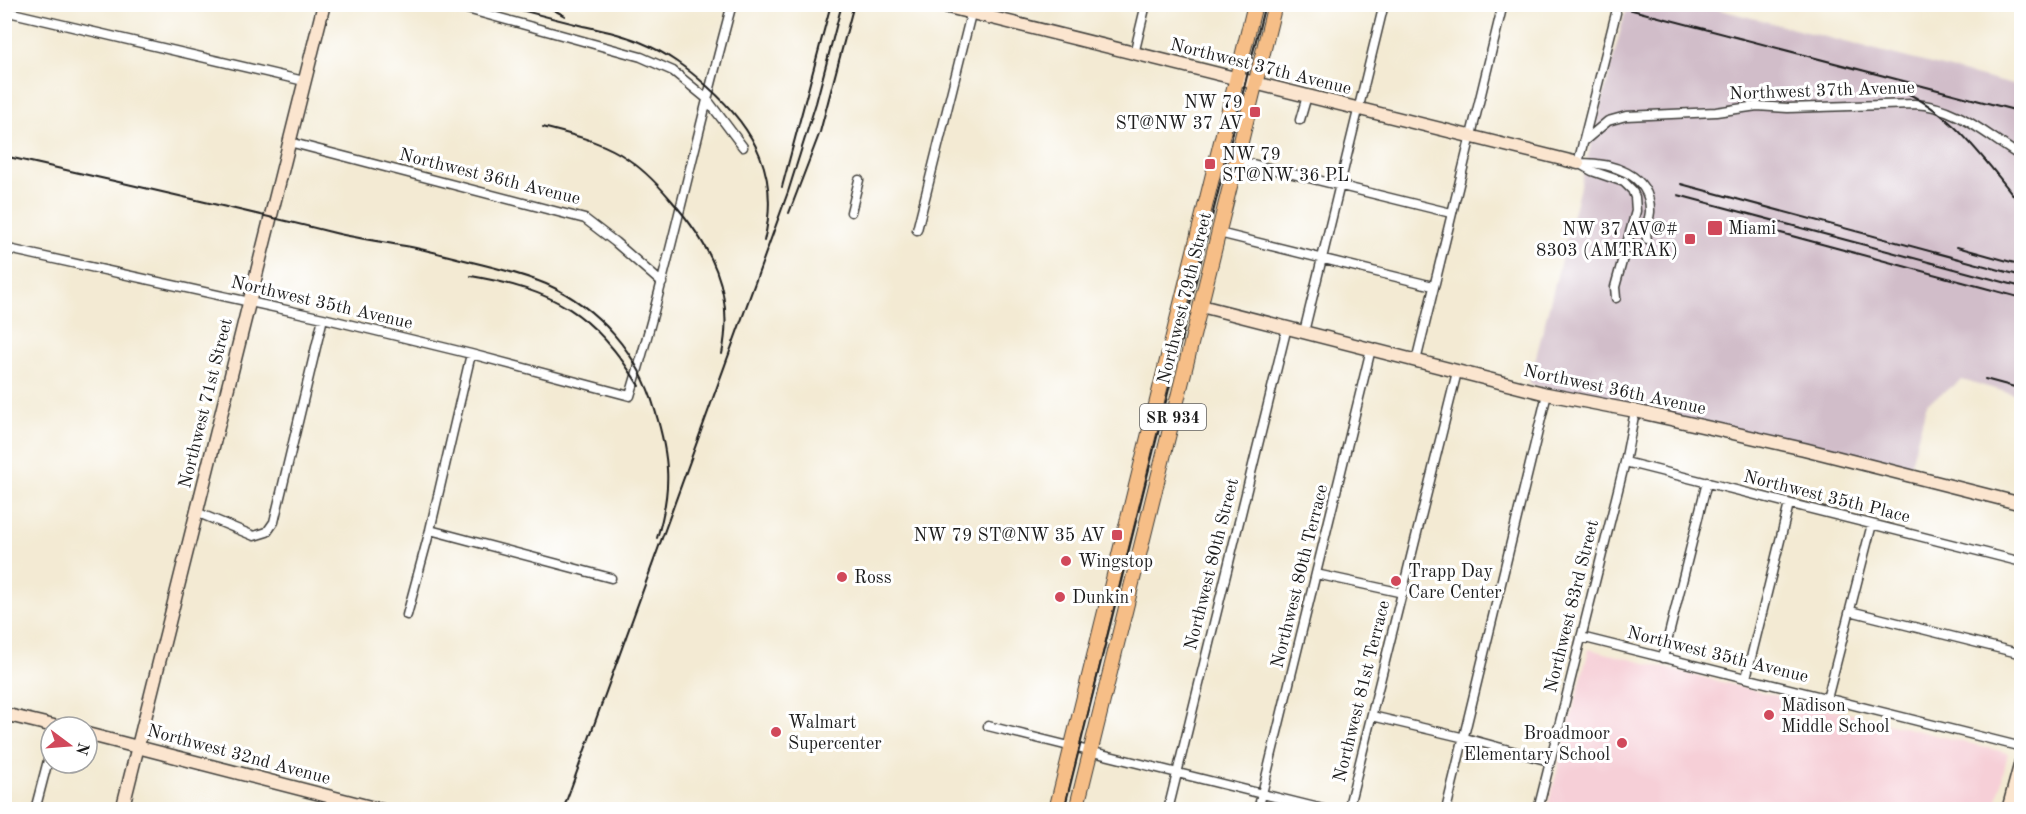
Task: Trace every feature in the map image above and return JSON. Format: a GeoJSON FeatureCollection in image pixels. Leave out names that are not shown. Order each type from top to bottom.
{"type":"FeatureCollection","features":[{"type":"Feature","properties":{"kind":"main road","name":"Northwest 79th Street"},"geometry":{"type":"LineString","coordinates":[[1056,810],[1255,4]]}},
{"type":"Feature","properties":{"kind":"main road","name":"Northwest 79th Street"},"geometry":{"type":"LineString","coordinates":[[1076,810],[1275,4]]}},
{"type":"Feature","properties":{"kind":"street","name":"Northwest 71st Street"},"geometry":{"type":"LineString","coordinates":[[123,810],[324,4]]}},
{"type":"Feature","properties":{"kind":"street"},"geometry":{"type":"LineString","coordinates":[[449,4],[641,57],[673,71],[706,98],[743,147]]}},
{"type":"Feature","properties":{"kind":"street"},"geometry":{"type":"LineString","coordinates":[[663,283],[706,98],[732,4]]}},
{"type":"Feature","properties":{"kind":"street","name":"Northwest 37th Avenue"},"geometry":{"type":"LineString","coordinates":[[936,4],[1578,163],[1592,171],[1624,182],[1635,196],[1636,211],[1616,284],[1616,298]]}},
{"type":"Feature","properties":{"kind":"street"},"geometry":{"type":"LineString","coordinates":[[1134,54],[1146,4]]}},
{"type":"Feature","properties":{"kind":"street"},"geometry":{"type":"LineString","coordinates":[[1304,332],[1384,4]]}},
{"type":"Feature","properties":{"kind":"street"},"geometry":{"type":"LineString","coordinates":[[1416,361],[1503,4]]}},
{"type":"Feature","properties":{"kind":"street"},"geometry":{"type":"LineString","coordinates":[[4,11],[304,81]]}},
{"type":"Feature","properties":{"kind":"street"},"geometry":{"type":"LineString","coordinates":[[1578,163],[1616,13]]}},
{"type":"Feature","properties":{"kind":"street"},"geometry":{"type":"LineString","coordinates":[[917,230],[971,14]]}},
{"type":"Feature","properties":{"kind":"street"},"geometry":{"type":"LineString","coordinates":[[1300,120],[1307,96]]}},
{"type":"Feature","properties":{"kind":"street","name":"Northwest 37th Avenue"},"geometry":{"type":"LineString","coordinates":[[1583,142],[1608,121],[1626,116],[1716,112],[1757,106],[1788,108],[1914,104],[1954,113],[2022,157]]}},
{"type":"Feature","properties":{"kind":"street","name":"Northwest 36th Avenue"},"geometry":{"type":"LineString","coordinates":[[289,142],[585,219],[663,283]]}},
{"type":"Feature","properties":{"kind":"street"},"geometry":{"type":"LineString","coordinates":[[1236,160],[1451,213]]}},
{"type":"Feature","properties":{"kind":"street","name":"Northwest 37th Avenue"},"geometry":{"type":"LineString","coordinates":[[1578,163],[1594,162],[1623,170],[1636,178],[1645,192],[1649,206],[1647,239]]}},
{"type":"Feature","properties":{"kind":"street"},"geometry":{"type":"LineString","coordinates":[[851,212],[859,180]]}},
{"type":"Feature","properties":{"kind":"street"},"geometry":{"type":"LineString","coordinates":[[1219,233],[1433,286]]}},
{"type":"Feature","properties":{"kind":"street","name":"Northwest 35th Avenue"},"geometry":{"type":"LineString","coordinates":[[4,249],[323,318],[630,396],[663,283]]}},
{"type":"Feature","properties":{"kind":"street","name":"Northwest 36th Avenue"},"geometry":{"type":"LineString","coordinates":[[1201,306],[1547,394],[1804,449],[2022,504]]}},
{"type":"Feature","properties":{"kind":"street"},"geometry":{"type":"LineString","coordinates":[[196,512],[254,536],[267,532],[274,522],[323,318]]}},
{"type":"Feature","properties":{"kind":"street","name":"Northwest 80th Street"},"geometry":{"type":"LineString","coordinates":[[1168,810],[1287,327]]}},
{"type":"Feature","properties":{"kind":"street","name":"Northwest 80th Terrace"},"geometry":{"type":"LineString","coordinates":[[1258,810],[1371,349]]}},
{"type":"Feature","properties":{"kind":"street"},"geometry":{"type":"LineString","coordinates":[[407,615],[430,530],[471,354]]}},
{"type":"Feature","properties":{"kind":"street","name":"Northwest 81st Terrace"},"geometry":{"type":"LineString","coordinates":[[1348,810],[1457,372]]}},
{"type":"Feature","properties":{"kind":"street"},"geometry":{"type":"LineString","coordinates":[[1446,810],[1547,394]]}},
{"type":"Feature","properties":{"kind":"street","name":"Northwest 83rd Street"},"geometry":{"type":"LineString","coordinates":[[1538,810],[1625,462],[1635,411]]}},
{"type":"Feature","properties":{"kind":"street","name":"Northwest 35th Place"},"geometry":{"type":"LineString","coordinates":[[1625,462],[2022,562]]}},
{"type":"Feature","properties":{"kind":"street"},"geometry":{"type":"LineString","coordinates":[[1663,658],[1707,482]]}},
{"type":"Feature","properties":{"kind":"street"},"geometry":{"type":"LineString","coordinates":[[1746,678],[1789,504]]}},
{"type":"Feature","properties":{"kind":"street"},"geometry":{"type":"LineString","coordinates":[[1827,699],[1872,524]]}},
{"type":"Feature","properties":{"kind":"street"},"geometry":{"type":"LineString","coordinates":[[430,530],[611,578]]}},
{"type":"Feature","properties":{"kind":"street"},"geometry":{"type":"LineString","coordinates":[[1316,574],[1403,593]]}},
{"type":"Feature","properties":{"kind":"street"},"geometry":{"type":"LineString","coordinates":[[1850,611],[2022,654]]}},
{"type":"Feature","properties":{"kind":"street","name":"Northwest 35th Avenue"},"geometry":{"type":"LineString","coordinates":[[1581,637],[2022,747]]}},
{"type":"Feature","properties":{"kind":"street"},"geometry":{"type":"LineString","coordinates":[[4,714],[39,723]]}},
{"type":"Feature","properties":{"kind":"street"},"geometry":{"type":"LineString","coordinates":[[1372,716],[1549,761]]}},
{"type":"Feature","properties":{"kind":"street"},"geometry":{"type":"LineString","coordinates":[[988,726],[1327,810]]}},
{"type":"Feature","properties":{"kind":"street","name":"Northwest 32nd Avenue"},"geometry":{"type":"LineString","coordinates":[[99,737],[360,807],[382,810]]}},
{"type":"Feature","properties":{"kind":"street"},"geometry":{"type":"LineString","coordinates":[[2008,810],[2022,758]]}},
{"type":"Feature","properties":{"kind":"street"},"geometry":{"type":"LineString","coordinates":[[34,810],[44,775]]}},
{"type":"Feature","properties":{"kind":"shaded area"},"geometry":{"type":"Polygon","coordinates":[[[1627,5],[1701,5],[2021,87],[2021,396],[1962,380],[1927,403],[1909,471],[1529,384],[1627,5]]]}},
{"type":"Feature","properties":{"kind":"shaded area","name":"Madison Middle School"},"geometry":{"type":"Polygon","coordinates":[[[1589,649],[2008,753],[1995,809],[1547,809],[1589,649]]]}},
{"type":"Feature","properties":{"kind":"railway"},"geometry":{"type":"LineString","coordinates":[[499,4],[633,39],[668,56],[708,87],[739,120],[760,156],[769,196],[764,241]]}},
{"type":"Feature","properties":{"kind":"railway"},"geometry":{"type":"LineString","coordinates":[[543,4],[565,16]]}},
{"type":"Feature","properties":{"kind":"railway"},"geometry":{"type":"LineString","coordinates":[[782,187],[831,4]]}},
{"type":"Feature","properties":{"kind":"railway"},"geometry":{"type":"LineString","coordinates":[[563,810],[788,192],[816,103],[842,4]]}},
{"type":"Feature","properties":{"kind":"railway"},"geometry":{"type":"LineString","coordinates":[[789,213],[820,132],[854,4]]}},
{"type":"Feature","properties":{"kind":"railway"},"geometry":{"type":"LineString","coordinates":[[1064,810],[1265,4]]}},
{"type":"Feature","properties":{"kind":"railway"},"geometry":{"type":"LineString","coordinates":[[1609,4],[2022,112]]}},
{"type":"Feature","properties":{"kind":"railway"},"geometry":{"type":"LineString","coordinates":[[1888,85],[1910,94],[1947,120],[1979,152],[2022,206]]}},
{"type":"Feature","properties":{"kind":"railway"},"geometry":{"type":"LineString","coordinates":[[543,127],[592,141],[620,154],[654,181],[685,217],[708,252],[722,290],[725,310],[722,354]]}},
{"type":"Feature","properties":{"kind":"railway"},"geometry":{"type":"LineString","coordinates":[[4,156],[344,235],[434,252],[519,274],[565,294],[599,319],[614,335],[639,370],[648,389],[664,444],[667,474],[665,504],[657,538]]}},
{"type":"Feature","properties":{"kind":"railway"},"geometry":{"type":"LineString","coordinates":[[1681,184],[2022,276]]}},
{"type":"Feature","properties":{"kind":"railway"},"geometry":{"type":"LineString","coordinates":[[1678,195],[2022,287]]}},
{"type":"Feature","properties":{"kind":"railway"},"geometry":{"type":"LineString","coordinates":[[1766,229],[2022,298]]}},
{"type":"Feature","properties":{"kind":"railway"},"geometry":{"type":"LineString","coordinates":[[1957,247],[2022,265]]}},
{"type":"Feature","properties":{"kind":"railway"},"geometry":{"type":"LineString","coordinates":[[471,276],[526,289],[569,309],[606,340],[639,386]]}},
{"type":"Feature","properties":{"kind":"railway"},"geometry":{"type":"LineString","coordinates":[[1985,379],[2022,389]]}},
{"type":"Feature","properties":{"kind":"place","name":"NW 79 ST@NW 37 AV"},"geometry":{"type":"Point","coordinates":[1255,112]}},
{"type":"Feature","properties":{"kind":"place","name":"NW 79 ST@NW 36 PL"},"geometry":{"type":"Point","coordinates":[1210,164]}},
{"type":"Feature","properties":{"kind":"place","name":"Miami"},"geometry":{"type":"Point","coordinates":[1715,228]}},
{"type":"Feature","properties":{"kind":"place","name":"NW 37 AV@# 8303 (AMTRAK)"},"geometry":{"type":"Point","coordinates":[1690,239]}},
{"type":"Feature","properties":{"kind":"place","name":"NW 79 ST@NW 35 AV"},"geometry":{"type":"Point","coordinates":[1117,535]}},
{"type":"Feature","properties":{"kind":"place","name":"Wingstop"},"geometry":{"type":"Point","coordinates":[1066,561]}},
{"type":"Feature","properties":{"kind":"place","name":"Ross"},"geometry":{"type":"Point","coordinates":[842,577]}},
{"type":"Feature","properties":{"kind":"place","name":"Trapp Day Care Center"},"geometry":{"type":"Point","coordinates":[1396,581]}},
{"type":"Feature","properties":{"kind":"place","name":"Dunkin'"},"geometry":{"type":"Point","coordinates":[1060,597]}},
{"type":"Feature","properties":{"kind":"place","name":"Madison Middle School"},"geometry":{"type":"Point","coordinates":[1769,715]}},
{"type":"Feature","properties":{"kind":"place","name":"Walmart Supercenter"},"geometry":{"type":"Point","coordinates":[776,732]}},
{"type":"Feature","properties":{"kind":"place","name":"Broadmoor Elementary School"},"geometry":{"type":"Point","coordinates":[1622,743]}}]}
